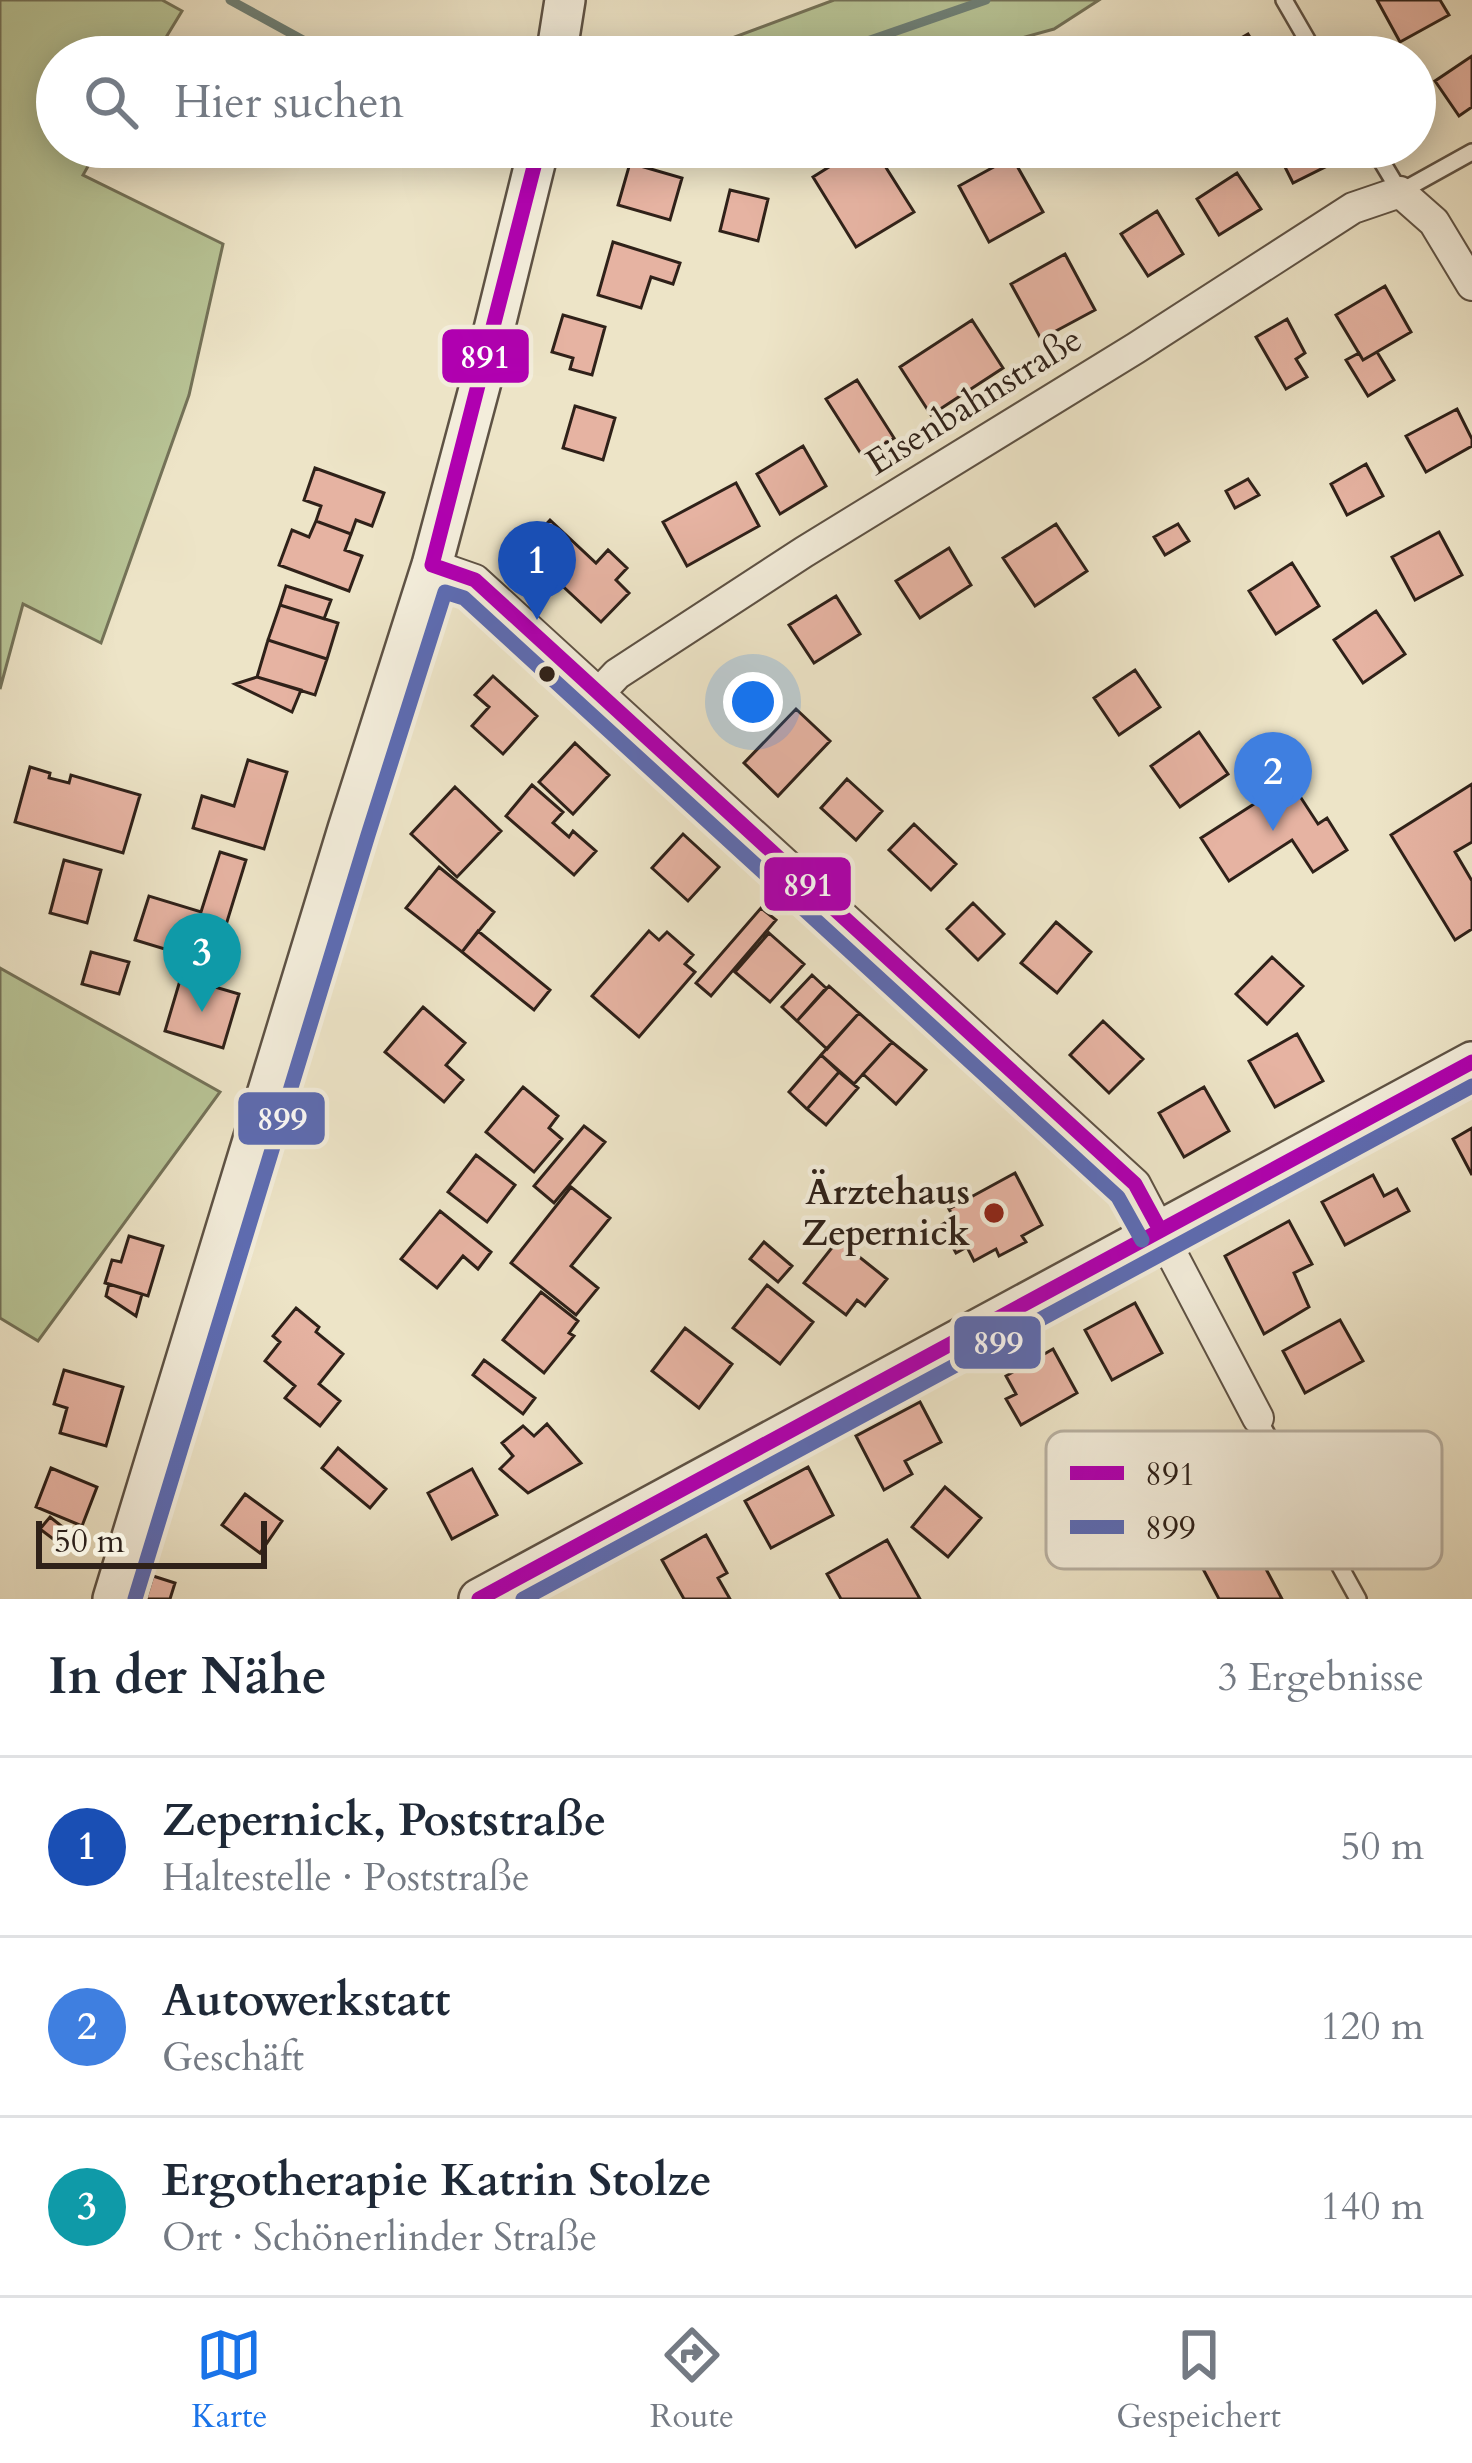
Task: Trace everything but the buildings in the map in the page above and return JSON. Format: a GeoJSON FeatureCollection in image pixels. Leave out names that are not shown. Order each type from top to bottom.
{"type":"FeatureCollection","features":[{"type":"Feature","properties":{"kind":"street"},"geometry":{"type":"LineString","coordinates":[[559,36],[565,0]]}},
{"type":"Feature","properties":{"kind":"street"},"geometry":{"type":"LineString","coordinates":[[113,1599],[432,565],[534,168]]}},
{"type":"Feature","properties":{"kind":"street"},"geometry":{"type":"LineString","coordinates":[[1400,192],[1434,222],[1472,286]]}},
{"type":"Feature","properties":{"kind":"street","name":"Eisenbahnstraße"},"geometry":{"type":"LineString","coordinates":[[598,693],[617,674],[804,552],[1354,208],[1400,192]]}},
{"type":"Feature","properties":{"kind":"street"},"geometry":{"type":"LineString","coordinates":[[432,565],[475,580],[1136,1184],[1258,1418]]}},
{"type":"Feature","properties":{"kind":"street"},"geometry":{"type":"LineString","coordinates":[[479,1599],[1472,1062]]}},
{"type":"Feature","properties":{"kind":"lane"},"geometry":{"type":"LineString","coordinates":[[1284,0],[1305,36]]}},
{"type":"Feature","properties":{"kind":"lane"},"geometry":{"type":"LineString","coordinates":[[1386,168],[1400,192],[1472,152]]}},
{"type":"Feature","properties":{"kind":"lane"},"geometry":{"type":"LineString","coordinates":[[1258,1418],[1265,1431]]}},
{"type":"Feature","properties":{"kind":"lane"},"geometry":{"type":"LineString","coordinates":[[1341,1569],[1358,1599]]}},
{"type":"Feature","properties":{"kind":"green space"},"geometry":{"type":"Polygon","coordinates":[[[0,0],[162,0],[182,11],[167,36],[36,36],[36,168],[87,168],[83,175],[223,244],[189,395],[101,643],[23,604],[0,689],[0,0]]]}},
{"type":"Feature","properties":{"kind":"green space"},"geometry":{"type":"Polygon","coordinates":[[[834,0],[1099,0],[1054,29],[1029,36],[737,36],[834,0]]]}},
{"type":"Feature","properties":{"kind":"green space"},"geometry":{"type":"Polygon","coordinates":[[[0,968],[220,1092],[38,1341],[0,1318],[0,968]]]}},
{"type":"Feature","properties":{"kind":"waterway"},"geometry":{"type":"LineString","coordinates":[[230,0],[296,36]]}},
{"type":"Feature","properties":{"kind":"waterway"},"geometry":{"type":"LineString","coordinates":[[882,36],[986,0]]}},
{"type":"Feature","properties":{"kind":"transit line","name":"891"},"geometry":{"type":"LineString","coordinates":[[432,565],[534,168]]}},
{"type":"Feature","properties":{"kind":"transit line","name":"891"},"geometry":{"type":"LineString","coordinates":[[432,565],[475,580],[1135,1184],[1160,1230]]}},
{"type":"Feature","properties":{"kind":"transit line","name":"899"},"geometry":{"type":"LineString","coordinates":[[135,1599],[445,592],[464,598],[1118,1197],[1142,1240]]}},
{"type":"Feature","properties":{"kind":"transit line","name":"891"},"geometry":{"type":"LineString","coordinates":[[479,1599],[1472,1062]]}},
{"type":"Feature","properties":{"kind":"transit line","name":"899"},"geometry":{"type":"LineString","coordinates":[[523,1599],[1472,1086]]}},
{"type":"Feature","properties":{"kind":"place","name":"Zepernick, Poststraße"},"geometry":{"type":"Point","coordinates":[537,620]}},
{"type":"Feature","properties":{"kind":"place","name":"Autowerkstatt"},"geometry":{"type":"Point","coordinates":[1273,831]}},
{"type":"Feature","properties":{"kind":"place","name":"Ergotherapie Katrin Stolze"},"geometry":{"type":"Point","coordinates":[202,1012]}},
{"type":"Feature","properties":{"kind":"place","name":"Ärztehaus Zepernick"},"geometry":{"type":"Point","coordinates":[994,1213]}}]}
